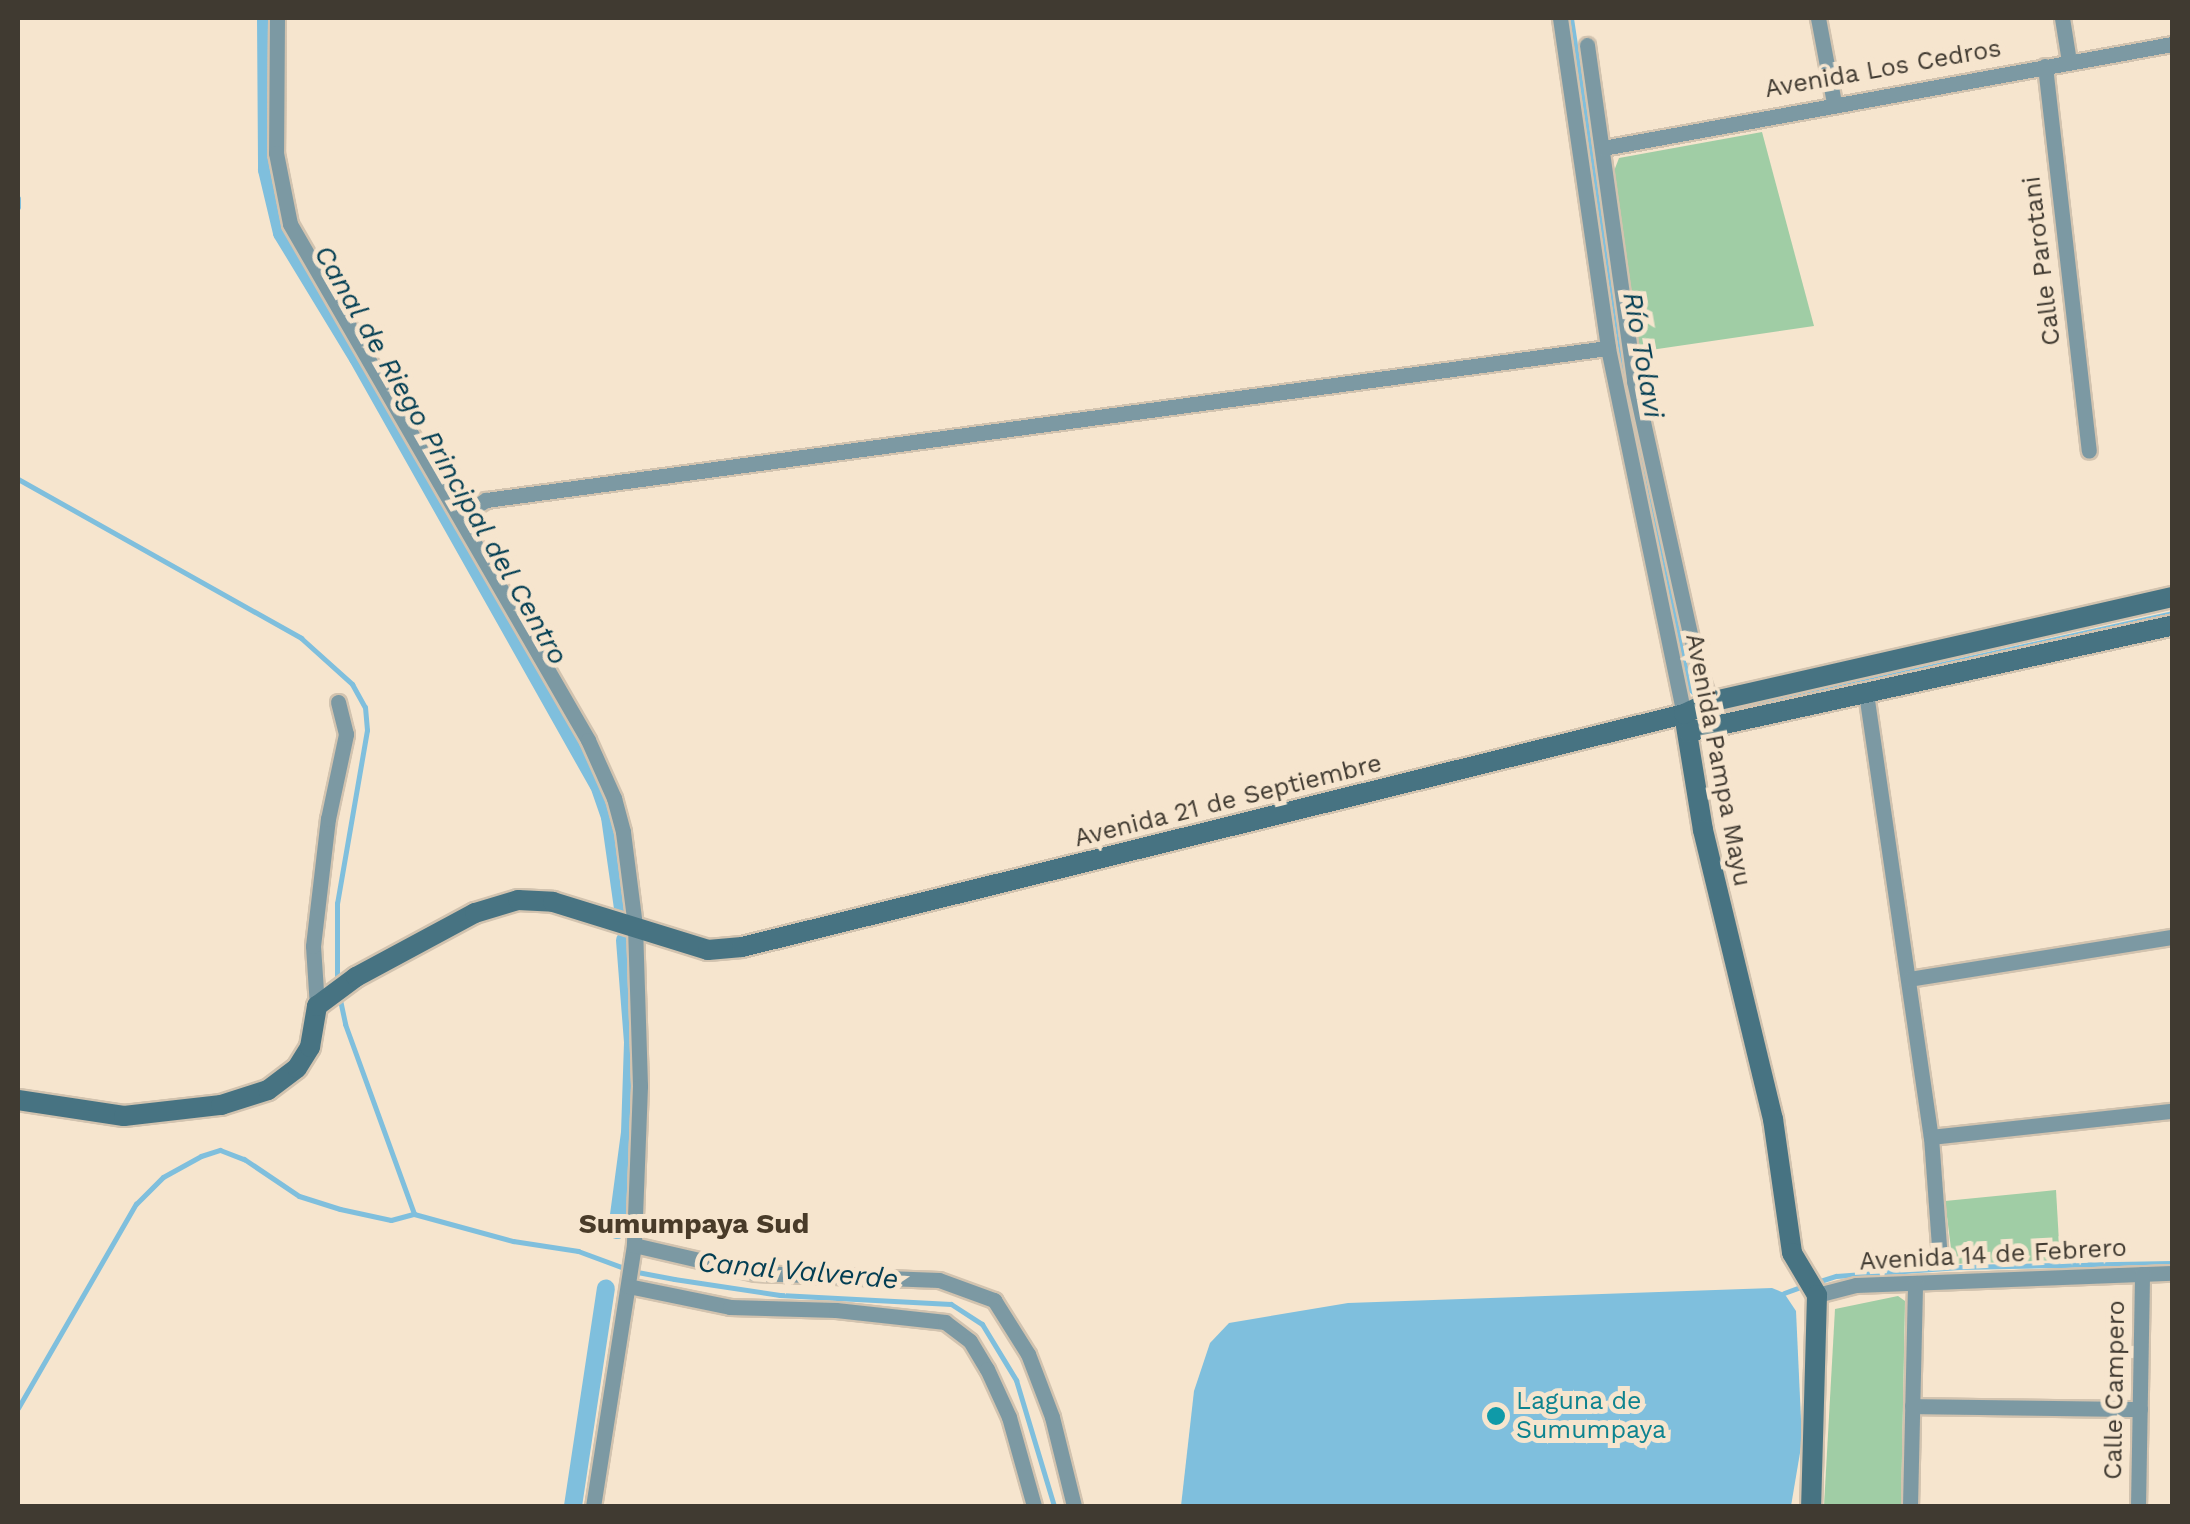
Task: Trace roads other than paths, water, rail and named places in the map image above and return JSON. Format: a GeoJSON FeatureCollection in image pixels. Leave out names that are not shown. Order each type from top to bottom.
{"type":"FeatureCollection","features":[{"type":"Feature","properties":{"kind":"street"},"geometry":{"type":"LineString","coordinates":[[277,18],[276,153],[290,224],[588,740],[614,798],[635,926],[640,1086],[633,1248],[593,1506]]}},
{"type":"Feature","properties":{"kind":"street","name":"Avenida Pampa Mayu"},"geometry":{"type":"LineString","coordinates":[[1560,18],[1608,348],[1686,723],[1704,830],[1773,1119],[1792,1253],[1817,1295]]}},
{"type":"Feature","properties":{"kind":"street"},"geometry":{"type":"LineString","coordinates":[[1818,18],[1834,102]]}},
{"type":"Feature","properties":{"kind":"street"},"geometry":{"type":"LineString","coordinates":[[2062,18],[2069,62]]}},
{"type":"Feature","properties":{"kind":"street","name":"Avenida Los Cedros"},"geometry":{"type":"LineString","coordinates":[[1603,148],[1834,102],[2172,44]]}},
{"type":"Feature","properties":{"kind":"street","name":"Avenida Pampa Mayu"},"geometry":{"type":"LineString","coordinates":[[1587,45],[1634,381],[1697,665],[1710,702]]}},
{"type":"Feature","properties":{"kind":"street","name":"Calle Parotani"},"geometry":{"type":"LineString","coordinates":[[2045,66],[2089,450]]}},
{"type":"Feature","properties":{"kind":"street"},"geometry":{"type":"LineString","coordinates":[[461,516],[486,500],[1608,348]]}},
{"type":"Feature","properties":{"kind":"street","name":"Avenida 21 de Septiembre"},"geometry":{"type":"LineString","coordinates":[[1686,723],[1710,702],[2172,597]]}},
{"type":"Feature","properties":{"kind":"street","name":"Avenida 21 de Septiembre"},"geometry":{"type":"LineString","coordinates":[[321,1003],[475,914],[518,900],[554,902],[708,950],[742,947],[1686,723],[1866,692],[2172,626]]}},
{"type":"Feature","properties":{"kind":"street"},"geometry":{"type":"LineString","coordinates":[[1866,692],[1931,1136],[1940,1260]]}},
{"type":"Feature","properties":{"kind":"street"},"geometry":{"type":"LineString","coordinates":[[18,1100],[100,1116],[221,1105],[268,1090],[297,1068],[310,1047],[321,1003],[313,946],[328,819],[346,734],[338,702]]}},
{"type":"Feature","properties":{"kind":"street"},"geometry":{"type":"LineString","coordinates":[[1909,980],[2172,937]]}},
{"type":"Feature","properties":{"kind":"street"},"geometry":{"type":"LineString","coordinates":[[1931,1136],[2172,1111]]}},
{"type":"Feature","properties":{"kind":"street"},"geometry":{"type":"LineString","coordinates":[[633,1248],[755,1272],[939,1280],[994,1300],[1028,1354],[1052,1417],[1074,1506]]}},
{"type":"Feature","properties":{"kind":"street","name":"Avenida 14 de Febrero"},"geometry":{"type":"LineString","coordinates":[[1817,1295],[1856,1284],[2172,1272]]}},
{"type":"Feature","properties":{"kind":"street","name":"Calle Campero"},"geometry":{"type":"LineString","coordinates":[[2138,1506],[2142,1274]]}},
{"type":"Feature","properties":{"kind":"street"},"geometry":{"type":"LineString","coordinates":[[628,1280],[730,1307],[836,1310],[945,1322],[970,1341],[987,1369],[1009,1417],[1034,1506]]}},
{"type":"Feature","properties":{"kind":"street"},"geometry":{"type":"LineString","coordinates":[[1910,1506],[1914,1283]]}},
{"type":"Feature","properties":{"kind":"street"},"geometry":{"type":"LineString","coordinates":[[1811,1506],[1817,1295]]}},
{"type":"Feature","properties":{"kind":"street"},"geometry":{"type":"LineString","coordinates":[[1912,1406],[2140,1409]]}},
{"type":"Feature","properties":{"kind":"water","name":"Laguna de Sumumpaya"},"geometry":{"type":"Polygon","coordinates":[[[1772,1288],[1784,1293],[1796,1311],[1802,1441],[1791,1506],[1181,1506],[1194,1391],[1210,1343],[1229,1323],[1348,1303],[1772,1288]]]}},
{"type":"Feature","properties":{"kind":"waterway","name":"Canal de Riego Principal del Centro"},"geometry":{"type":"LineString","coordinates":[[266,18],[267,170],[282,233],[358,358],[599,785],[610,817],[623,908]]}},
{"type":"Feature","properties":{"kind":"waterway","name":"Río Tolavi"},"geometry":{"type":"LineString","coordinates":[[1571,18],[1627,392],[1690,689],[1696,695]]}},
{"type":"Feature","properties":{"kind":"waterway"},"geometry":{"type":"LineString","coordinates":[[18,198],[18,207]]}},
{"type":"Feature","properties":{"kind":"waterway"},"geometry":{"type":"LineString","coordinates":[[18,479],[301,638],[352,684],[365,707],[367,730],[337,903],[337,984]]}},
{"type":"Feature","properties":{"kind":"waterway","name":"Río Tolavi"},"geometry":{"type":"LineString","coordinates":[[1710,708],[1717,714],[2172,613]]}},
{"type":"Feature","properties":{"kind":"waterway","name":"Canal de Riego Principal del Centro"},"geometry":{"type":"LineString","coordinates":[[617,1230],[630,1133],[633,1042],[625,940]]}},
{"type":"Feature","properties":{"kind":"waterway"},"geometry":{"type":"LineString","coordinates":[[339,995],[345,1024],[414,1214]]}},
{"type":"Feature","properties":{"kind":"waterway"},"geometry":{"type":"LineString","coordinates":[[18,1408],[136,1204],[163,1177],[201,1156],[220,1150],[244,1159],[299,1196],[340,1209],[391,1220],[414,1214]]}},
{"type":"Feature","properties":{"kind":"waterway","name":"Canal Valverde"},"geometry":{"type":"LineString","coordinates":[[414,1214],[513,1241],[578,1251],[632,1271],[674,1279],[780,1295],[951,1304],[982,1324],[1016,1380],[1054,1506]]}},
{"type":"Feature","properties":{"kind":"waterway"},"geometry":{"type":"LineString","coordinates":[[1817,1282],[1836,1276],[1959,1267],[2172,1263]]}},
{"type":"Feature","properties":{"kind":"waterway"},"geometry":{"type":"LineString","coordinates":[[1784,1293],[1806,1285]]}},
{"type":"Feature","properties":{"kind":"waterway","name":"Canal de Riego Principal del Centro"},"geometry":{"type":"LineString","coordinates":[[573,1506],[606,1288]]}},
{"type":"Feature","properties":{"kind":"place","name":"Laguna de Sumumpaya"},"geometry":{"type":"Point","coordinates":[1496,1416]}},
{"type":"Feature","properties":{"kind":"district","name":"Sumumpaya Sud"},"geometry":{"type":"Point","coordinates":[694,1224]}}]}
